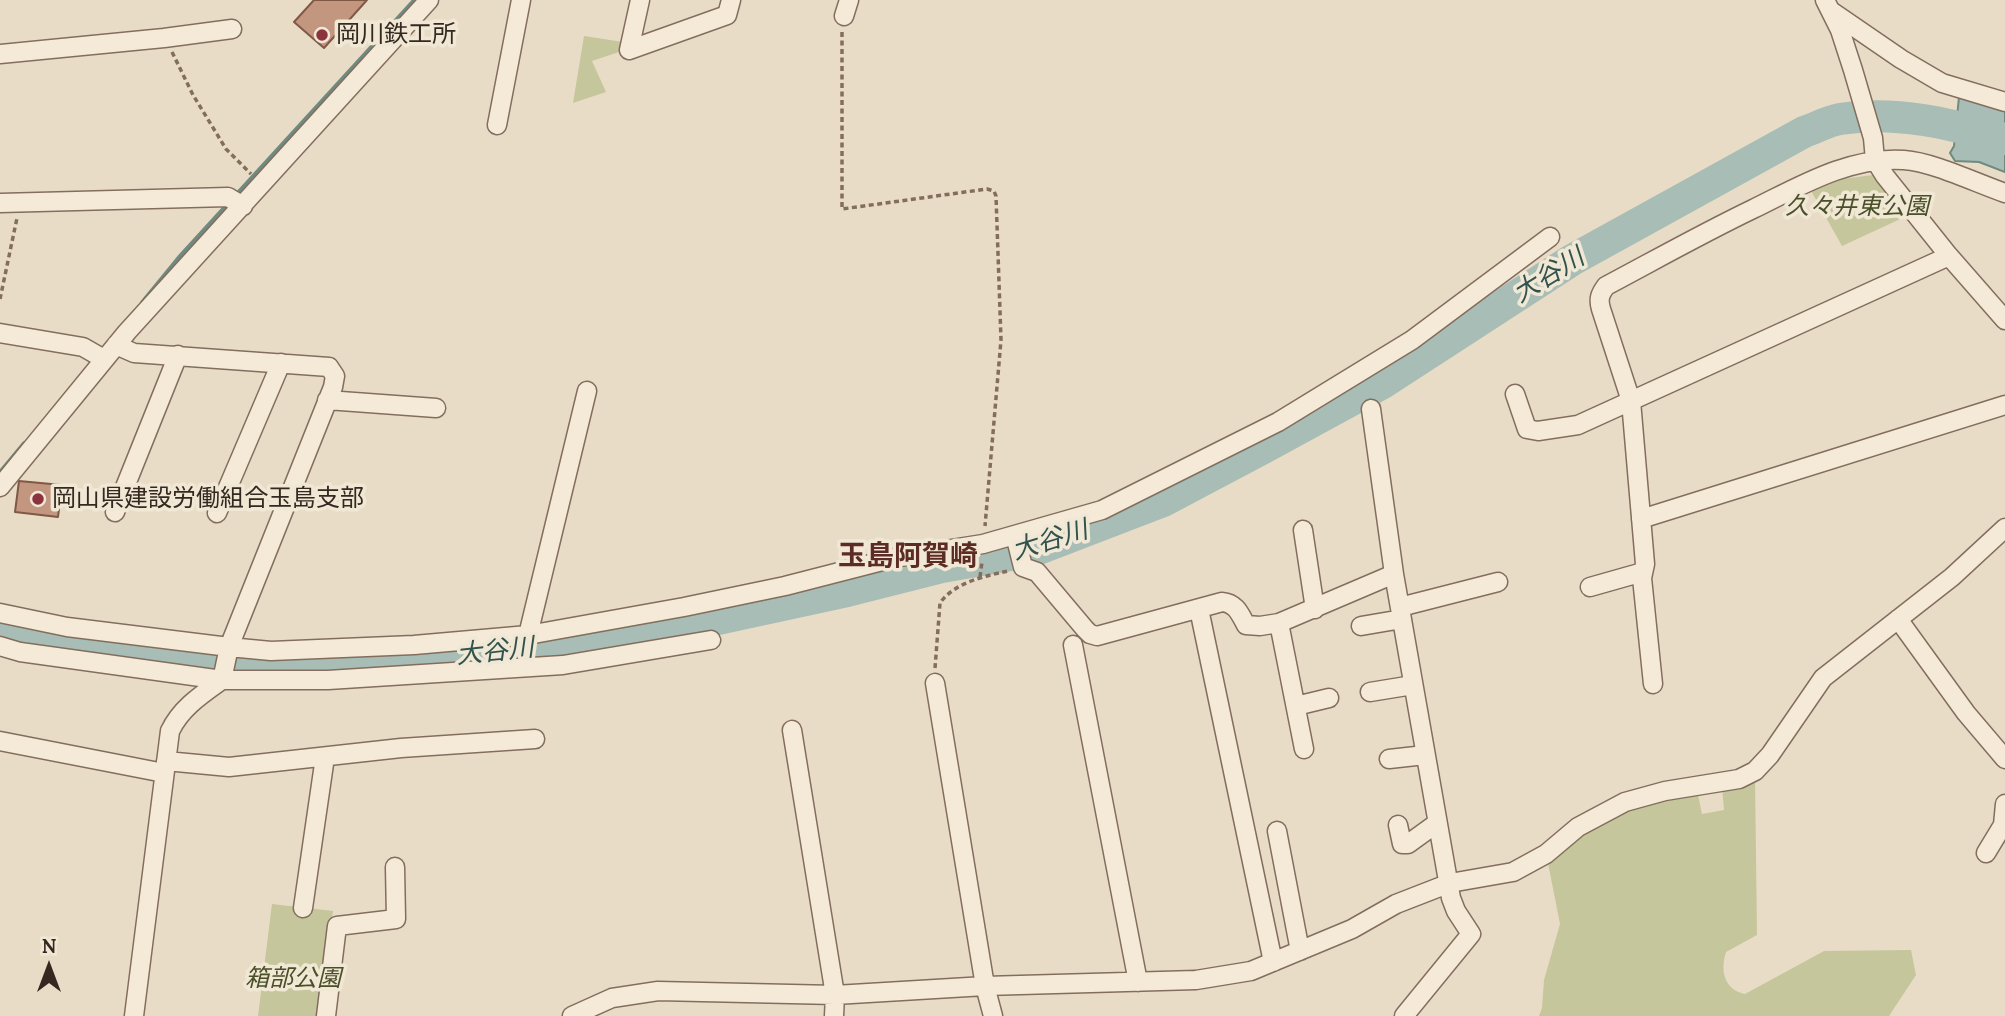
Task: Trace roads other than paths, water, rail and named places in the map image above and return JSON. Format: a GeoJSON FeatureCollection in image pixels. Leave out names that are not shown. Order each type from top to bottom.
{"type":"FeatureCollection","features":[{"type":"Feature","properties":{"kind":"street"},"geometry":{"type":"LineString","coordinates":[[0,486],[103,352],[237,202],[429,0]]}},
{"type":"Feature","properties":{"kind":"street"},"geometry":{"type":"LineString","coordinates":[[498,125],[520,0]]}},
{"type":"Feature","properties":{"kind":"street"},"geometry":{"type":"LineString","coordinates":[[640,0],[629,50],[727,15],[731,0]]}},
{"type":"Feature","properties":{"kind":"street"},"geometry":{"type":"LineString","coordinates":[[1828,6],[1853,70],[1873,138],[1875,160],[1949,256],[2005,320]]}},
{"type":"Feature","properties":{"kind":"street"},"geometry":{"type":"LineString","coordinates":[[1828,6],[1901,59],[1942,83],[2005,102]]}},
{"type":"Feature","properties":{"kind":"street"},"geometry":{"type":"LineString","coordinates":[[0,54],[232,29]]}},
{"type":"Feature","properties":{"kind":"street"},"geometry":{"type":"LineString","coordinates":[[1653,684],[1631,401],[1599,300],[1606,286],[1683,243],[1843,167],[1875,160],[1906,160],[2005,193]]}},
{"type":"Feature","properties":{"kind":"street"},"geometry":{"type":"LineString","coordinates":[[0,203],[237,202]]}},
{"type":"Feature","properties":{"kind":"street"},"geometry":{"type":"LineString","coordinates":[[0,613],[67,627],[229,647],[271,650],[414,645],[528,635],[722,599],[894,558],[984,544],[1102,510],[1278,422],[1412,340],[1550,237]]}},
{"type":"Feature","properties":{"kind":"street"},"geometry":{"type":"LineString","coordinates":[[1516,394],[1527,429],[1533,431],[1578,425],[1949,256]]}},
{"type":"Feature","properties":{"kind":"street"},"geometry":{"type":"LineString","coordinates":[[0,333],[103,352],[329,367],[335,376],[333,387],[229,647],[222,680],[176,718],[170,731],[134,1016]]}},
{"type":"Feature","properties":{"kind":"street"},"geometry":{"type":"LineString","coordinates":[[115,512],[178,355]]}},
{"type":"Feature","properties":{"kind":"street"},"geometry":{"type":"LineString","coordinates":[[217,513],[281,363]]}},
{"type":"Feature","properties":{"kind":"street"},"geometry":{"type":"LineString","coordinates":[[528,635],[587,391]]}},
{"type":"Feature","properties":{"kind":"street"},"geometry":{"type":"LineString","coordinates":[[327,400],[436,408]]}},
{"type":"Feature","properties":{"kind":"street"},"geometry":{"type":"LineString","coordinates":[[1641,519],[2005,405]]}},
{"type":"Feature","properties":{"kind":"street"},"geometry":{"type":"LineString","coordinates":[[1371,409],[1394,574],[1451,898],[1471,934],[1404,1016]]}},
{"type":"Feature","properties":{"kind":"street"},"geometry":{"type":"LineString","coordinates":[[572,1016],[612,998],[658,990],[835,995],[985,986],[1138,982],[1225,976],[1251,971],[1352,929],[1396,904],[1450,883],[1513,872],[1546,855],[1578,827],[1625,802],[1665,791],[1740,779],[1755,771],[1770,755],[1823,678],[1952,577],[2005,528]]}},
{"type":"Feature","properties":{"kind":"street"},"geometry":{"type":"LineString","coordinates":[[1303,530],[1315,609]]}},
{"type":"Feature","properties":{"kind":"street"},"geometry":{"type":"LineString","coordinates":[[1015,535],[1023,567],[1037,572],[1085,629],[1097,636],[1222,602],[1230,602],[1246,625],[1279,623],[1394,574]]}},
{"type":"Feature","properties":{"kind":"street"},"geometry":{"type":"LineString","coordinates":[[1590,587],[1643,572]]}},
{"type":"Feature","properties":{"kind":"street"},"geometry":{"type":"LineString","coordinates":[[1361,626],[1498,582]]}},
{"type":"Feature","properties":{"kind":"street"},"geometry":{"type":"LineString","coordinates":[[1199,609],[1273,962]]}},
{"type":"Feature","properties":{"kind":"street"},"geometry":{"type":"LineString","coordinates":[[1898,620],[1966,713],[2005,759]]}},
{"type":"Feature","properties":{"kind":"street"},"geometry":{"type":"LineString","coordinates":[[1279,623],[1304,750]]}},
{"type":"Feature","properties":{"kind":"street"},"geometry":{"type":"LineString","coordinates":[[0,646],[20,652],[222,680],[328,680],[563,665],[711,640]]}},
{"type":"Feature","properties":{"kind":"street"},"geometry":{"type":"LineString","coordinates":[[1073,645],[1138,982]]}},
{"type":"Feature","properties":{"kind":"street"},"geometry":{"type":"LineString","coordinates":[[935,683],[985,986],[993,1016]]}},
{"type":"Feature","properties":{"kind":"street"},"geometry":{"type":"LineString","coordinates":[[1370,692],[1413,685]]}},
{"type":"Feature","properties":{"kind":"street"},"geometry":{"type":"LineString","coordinates":[[1296,706],[1329,698]]}},
{"type":"Feature","properties":{"kind":"street"},"geometry":{"type":"LineString","coordinates":[[792,730],[835,995],[834,1016]]}},
{"type":"Feature","properties":{"kind":"street"},"geometry":{"type":"LineString","coordinates":[[0,741],[165,767],[229,767],[401,748],[536,739]]}},
{"type":"Feature","properties":{"kind":"street"},"geometry":{"type":"LineString","coordinates":[[1389,759],[1425,755]]}},
{"type":"Feature","properties":{"kind":"street"},"geometry":{"type":"LineString","coordinates":[[303,908],[325,757]]}},
{"type":"Feature","properties":{"kind":"street"},"geometry":{"type":"LineString","coordinates":[[1986,853],[2003,825],[2005,804]]}},
{"type":"Feature","properties":{"kind":"street"},"geometry":{"type":"LineString","coordinates":[[1398,825],[1402,844],[1408,844],[1437,823]]}},
{"type":"Feature","properties":{"kind":"street"},"geometry":{"type":"LineString","coordinates":[[1277,831],[1300,951]]}},
{"type":"Feature","properties":{"kind":"street"},"geometry":{"type":"LineString","coordinates":[[326,1016],[337,926],[396,919],[395,867]]}},
{"type":"Feature","properties":{"kind":"water"},"geometry":{"type":"Polygon","coordinates":[[[1959,97],[2005,107],[2005,172],[1979,162],[1955,161],[1950,153],[1954,146],[1959,97]]]}},
{"type":"Feature","properties":{"kind":"waterway"},"geometry":{"type":"LineString","coordinates":[[143,302],[179,258],[415,0]]}},
{"type":"Feature","properties":{"kind":"waterway","name":"大谷川"},"geometry":{"type":"LineString","coordinates":[[0,629],[22,637],[224,665],[311,665],[466,656],[662,631],[847,591],[942,567],[1033,551],[1163,501],[1381,384],[1572,260],[1804,132],[1840,119],[1882,116],[1923,120],[2005,139]]}},
{"type":"Feature","properties":{"kind":"waterway"},"geometry":{"type":"LineString","coordinates":[[0,473],[24,444]]}},
{"type":"Feature","properties":{"kind":"place","name":"岡川鉄工所"},"geometry":{"type":"Point","coordinates":[322,35]}},
{"type":"Feature","properties":{"kind":"place","name":"岡山県建設労働組合玉島支部"},"geometry":{"type":"Point","coordinates":[38,499]}},
{"type":"Feature","properties":{"kind":"district","name":"玉島阿賀崎"},"geometry":{"type":"Point","coordinates":[908,557]}},
{"type":"Feature","properties":{"kind":"park label","name":"久々井東公園"},"geometry":{"type":"Point","coordinates":[1857,207]}},
{"type":"Feature","properties":{"kind":"park label","name":"箱部公園"},"geometry":{"type":"Point","coordinates":[293,979]}}]}
